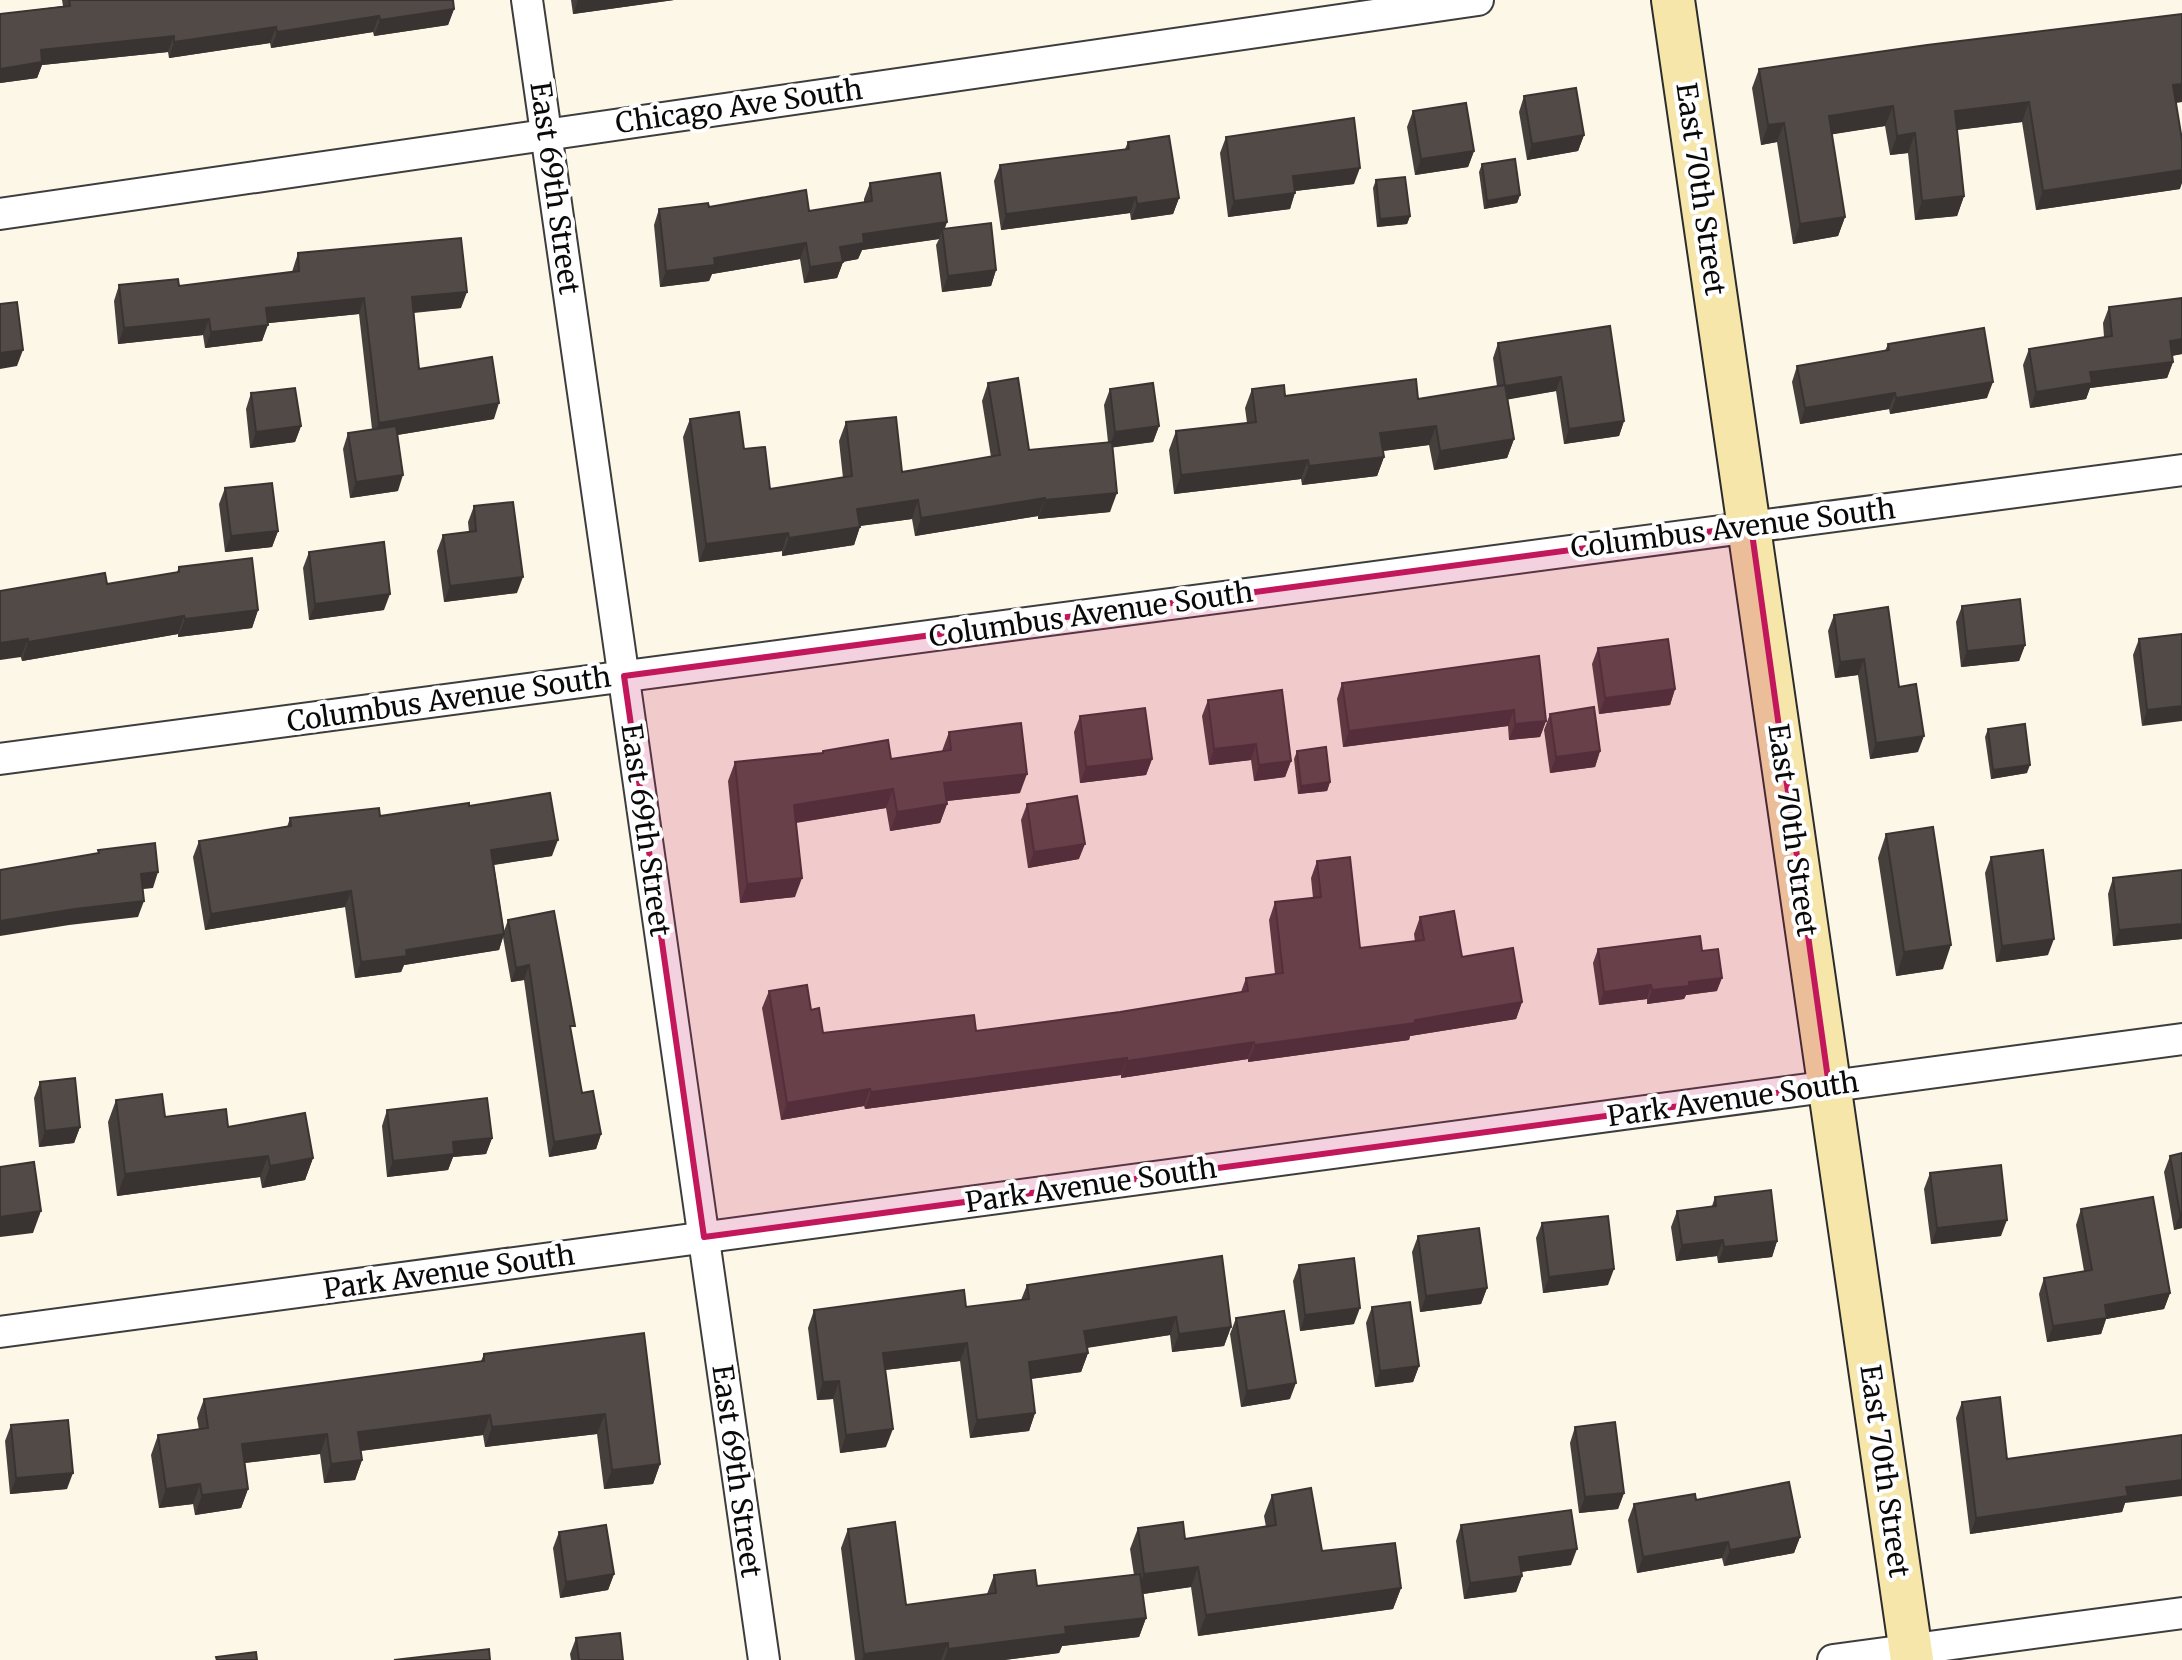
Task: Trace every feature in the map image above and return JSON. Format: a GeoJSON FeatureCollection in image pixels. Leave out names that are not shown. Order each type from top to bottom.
{"type":"FeatureCollection","features":[{"type":"Feature","properties":{"kind":"street","name":"East 69th Street"},"geometry":{"type":"LineString","coordinates":[[527,0],[764,1660]]}},
{"type":"Feature","properties":{"kind":"street","name":"Chicago Ave South"},"geometry":{"type":"LineString","coordinates":[[0,214],[1478,0]]}},
{"type":"Feature","properties":{"kind":"street","name":"East 70th Street"},"geometry":{"type":"LineString","coordinates":[[1673,0],[1912,1655]]}},
{"type":"Feature","properties":{"kind":"street","name":"Columbus Avenue South"},"geometry":{"type":"LineString","coordinates":[[0,759],[2182,470]]}},
{"type":"Feature","properties":{"kind":"street","name":"Park Avenue South"},"geometry":{"type":"LineString","coordinates":[[0,1332],[2182,1039]]}},
{"type":"Feature","properties":{"kind":"street"},"geometry":{"type":"LineString","coordinates":[[1833,1660],[1912,1655],[2182,1613]]}},
{"type":"Feature","properties":{"kind":"highlighted area"},"geometry":{"type":"Polygon","coordinates":[[[1751,526],[1829,1086],[704,1237],[624,676],[1751,526]]]}},
{"type":"Feature","properties":{"kind":"building"},"geometry":{"type":"Polygon","coordinates":[[[69,0],[453,0],[454,9],[380,20],[379,16],[277,32],[276,27],[174,42],[174,36],[41,50],[42,62],[0,69],[0,14],[70,6],[69,0]]]}},
{"type":"Feature","properties":{"kind":"building"},"geometry":{"type":"Polygon","coordinates":[[[2182,14],[2182,84],[2173,85],[2182,140],[2182,170],[2043,191],[2029,102],[1955,111],[1964,196],[1922,201],[1915,133],[1897,136],[1893,106],[1829,116],[1845,217],[1800,224],[1784,123],[1768,125],[1759,69],[2182,14]]]}},
{"type":"Feature","properties":{"kind":"building"},"geometry":{"type":"Polygon","coordinates":[[[1576,88],[1584,135],[1532,144],[1524,96],[1576,88]]]}},
{"type":"Feature","properties":{"kind":"building"},"geometry":{"type":"Polygon","coordinates":[[[1466,103],[1474,151],[1421,159],[1413,111],[1466,103]]]}},
{"type":"Feature","properties":{"kind":"building"},"geometry":{"type":"Polygon","coordinates":[[[1354,118],[1360,168],[1293,176],[1295,193],[1234,201],[1226,137],[1354,118]]]}},
{"type":"Feature","properties":{"kind":"building"},"geometry":{"type":"Polygon","coordinates":[[[1169,136],[1179,198],[1137,204],[1136,197],[1006,214],[1000,165],[1129,149],[1128,142],[1169,136]]]}},
{"type":"Feature","properties":{"kind":"building"},"geometry":{"type":"Polygon","coordinates":[[[1515,159],[1520,195],[1487,201],[1482,164],[1515,159]]]}},
{"type":"Feature","properties":{"kind":"building"},"geometry":{"type":"Polygon","coordinates":[[[940,173],[947,222],[863,234],[864,243],[840,247],[843,262],[810,267],[806,243],[714,258],[715,265],[666,271],[659,209],[708,203],[709,207],[806,190],[809,211],[872,201],[870,183],[940,173]]]}},
{"type":"Feature","properties":{"kind":"building"},"geometry":{"type":"Polygon","coordinates":[[[1405,177],[1410,216],[1380,219],[1376,180],[1405,177]]]}},
{"type":"Feature","properties":{"kind":"building"},"geometry":{"type":"Polygon","coordinates":[[[991,223],[996,270],[948,276],[942,229],[991,223]]]}},
{"type":"Feature","properties":{"kind":"building"},"geometry":{"type":"Polygon","coordinates":[[[461,238],[467,292],[412,297],[419,369],[492,357],[499,403],[379,423],[364,298],[266,308],[268,325],[211,332],[209,319],[124,328],[119,285],[178,279],[179,286],[299,271],[298,253],[461,238]]]}},
{"type":"Feature","properties":{"kind":"building"},"geometry":{"type":"Polygon","coordinates":[[[2182,298],[2182,339],[2170,341],[2173,362],[2090,372],[2092,383],[2036,392],[2029,349],[2112,336],[2109,307],[2182,298]]]}},
{"type":"Feature","properties":{"kind":"building"},"geometry":{"type":"Polygon","coordinates":[[[17,302],[23,350],[0,353],[0,304],[17,302]]]}},
{"type":"Feature","properties":{"kind":"building"},"geometry":{"type":"Polygon","coordinates":[[[1610,326],[1624,421],[1569,429],[1561,377],[1505,386],[1498,343],[1610,326]]]}},
{"type":"Feature","properties":{"kind":"building"},"geometry":{"type":"Polygon","coordinates":[[[1984,328],[1993,382],[1896,398],[1895,393],[1805,408],[1797,366],[1889,350],[1888,344],[1984,328]]]}},
{"type":"Feature","properties":{"kind":"building"},"geometry":{"type":"Polygon","coordinates":[[[1018,378],[1029,450],[1112,442],[1117,493],[1045,498],[921,518],[918,500],[857,509],[860,527],[789,538],[788,533],[706,544],[690,419],[739,412],[744,449],[765,447],[770,489],[852,476],[846,422],[896,417],[902,472],[1000,455],[988,383],[1018,378]]]}},
{"type":"Feature","properties":{"kind":"building"},"geometry":{"type":"Polygon","coordinates":[[[1416,379],[1418,399],[1505,385],[1514,439],[1440,451],[1436,426],[1380,433],[1384,457],[1309,466],[1308,460],[1181,475],[1176,431],[1256,422],[1252,389],[1284,385],[1285,396],[1416,379]]]}},
{"type":"Feature","properties":{"kind":"building"},"geometry":{"type":"Polygon","coordinates":[[[1153,383],[1159,426],[1115,432],[1110,389],[1153,383]]]}},
{"type":"Feature","properties":{"kind":"building"},"geometry":{"type":"Polygon","coordinates":[[[295,388],[301,426],[256,432],[251,393],[295,388]]]}},
{"type":"Feature","properties":{"kind":"building"},"geometry":{"type":"Polygon","coordinates":[[[396,426],[403,475],[356,482],[348,433],[396,426]]]}},
{"type":"Feature","properties":{"kind":"building"},"geometry":{"type":"Polygon","coordinates":[[[272,483],[278,531],[231,536],[225,488],[272,483]]]}},
{"type":"Feature","properties":{"kind":"building"},"geometry":{"type":"Polygon","coordinates":[[[513,502],[523,577],[450,586],[443,535],[476,531],[474,506],[513,502]]]}},
{"type":"Feature","properties":{"kind":"building"},"geometry":{"type":"Polygon","coordinates":[[[384,542],[390,594],[315,604],[309,552],[384,542]]]}},
{"type":"Feature","properties":{"kind":"building"},"geometry":{"type":"Polygon","coordinates":[[[252,558],[258,610],[185,619],[184,616],[28,642],[28,639],[0,643],[0,591],[105,573],[107,584],[179,572],[179,567],[252,558]]]}},
{"type":"Feature","properties":{"kind":"building"},"geometry":{"type":"Polygon","coordinates":[[[2020,599],[2025,645],[1967,651],[1962,606],[2020,599]]]}},
{"type":"Feature","properties":{"kind":"building"},"geometry":{"type":"Polygon","coordinates":[[[1888,607],[1899,687],[1916,684],[1924,736],[1876,743],[1864,659],[1840,662],[1834,615],[1888,607]]]}},
{"type":"Feature","properties":{"kind":"building"},"geometry":{"type":"Polygon","coordinates":[[[2182,634],[2182,706],[2147,710],[2139,639],[2182,634]]]}},
{"type":"Feature","properties":{"kind":"building"},"geometry":{"type":"Polygon","coordinates":[[[1668,639],[1675,689],[1605,698],[1598,648],[1668,639]]]}},
{"type":"Feature","properties":{"kind":"building"},"geometry":{"type":"Polygon","coordinates":[[[1539,656],[1546,721],[1515,724],[1514,710],[1349,731],[1342,683],[1539,656]]]}},
{"type":"Feature","properties":{"kind":"building"},"geometry":{"type":"Polygon","coordinates":[[[1282,690],[1291,761],[1259,765],[1256,744],[1214,749],[1208,700],[1282,690]]]}},
{"type":"Feature","properties":{"kind":"building"},"geometry":{"type":"Polygon","coordinates":[[[1594,707],[1600,751],[1556,757],[1550,714],[1594,707]]]}},
{"type":"Feature","properties":{"kind":"building"},"geometry":{"type":"Polygon","coordinates":[[[1145,708],[1152,759],[1086,767],[1080,716],[1145,708]]]}},
{"type":"Feature","properties":{"kind":"building"},"geometry":{"type":"Polygon","coordinates":[[[1021,723],[1027,774],[944,783],[947,804],[897,812],[893,789],[794,805],[802,878],[747,884],[735,762],[823,753],[888,740],[891,759],[951,750],[949,732],[1021,723]]]}},
{"type":"Feature","properties":{"kind":"building"},"geometry":{"type":"Polygon","coordinates":[[[2025,724],[2030,765],[1993,770],[1988,729],[2025,724]]]}},
{"type":"Feature","properties":{"kind":"building"},"geometry":{"type":"Polygon","coordinates":[[[1326,747],[1330,782],[1301,786],[1297,751],[1326,747]]]}},
{"type":"Feature","properties":{"kind":"building"},"geometry":{"type":"Polygon","coordinates":[[[550,793],[558,840],[491,850],[504,934],[406,950],[407,956],[361,962],[351,891],[211,914],[199,841],[291,826],[290,818],[379,808],[380,816],[550,793]]]}},
{"type":"Feature","properties":{"kind":"building"},"geometry":{"type":"Polygon","coordinates":[[[1077,796],[1085,844],[1034,852],[1027,804],[1077,796]]]}},
{"type":"Feature","properties":{"kind":"building"},"geometry":{"type":"Polygon","coordinates":[[[1933,827],[1951,945],[1904,952],[1886,834],[1933,827]]]}},
{"type":"Feature","properties":{"kind":"building"},"geometry":{"type":"Polygon","coordinates":[[[155,843],[158,872],[141,874],[144,901],[0,921],[0,870],[99,853],[98,850],[155,843]]]}},
{"type":"Feature","properties":{"kind":"building"},"geometry":{"type":"Polygon","coordinates":[[[2043,850],[2054,939],[2002,946],[1991,857],[2043,850]]]}},
{"type":"Feature","properties":{"kind":"building"},"geometry":{"type":"Polygon","coordinates":[[[1350,857],[1360,948],[1424,940],[1420,917],[1454,911],[1462,957],[1513,948],[1522,1002],[1415,1020],[1415,1023],[1255,1045],[1254,1042],[1127,1061],[1127,1058],[871,1092],[870,1089],[787,1103],[769,991],[807,985],[811,1010],[819,1008],[823,1033],[974,1015],[976,1031],[1248,991],[1246,978],[1283,973],[1275,902],[1321,897],[1317,861],[1350,857]]]}},
{"type":"Feature","properties":{"kind":"building"},"geometry":{"type":"Polygon","coordinates":[[[2182,870],[2182,924],[2119,930],[2113,878],[2182,870]]]}},
{"type":"Feature","properties":{"kind":"building"},"geometry":{"type":"Polygon","coordinates":[[[554,911],[575,1026],[570,1026],[582,1093],[593,1091],[601,1134],[554,1142],[529,965],[516,968],[508,920],[554,911]]]}},
{"type":"Feature","properties":{"kind":"building"},"geometry":{"type":"Polygon","coordinates":[[[1700,936],[1702,951],[1718,949],[1722,978],[1689,982],[1689,986],[1652,990],[1651,985],[1604,992],[1598,949],[1700,936]]]}},
{"type":"Feature","properties":{"kind":"building"},"geometry":{"type":"Polygon","coordinates":[[[75,1078],[80,1127],[45,1131],[40,1082],[75,1078]]]}},
{"type":"Feature","properties":{"kind":"building"},"geometry":{"type":"Polygon","coordinates":[[[162,1094],[165,1117],[226,1109],[228,1127],[305,1113],[313,1158],[270,1166],[268,1156],[125,1174],[116,1100],[162,1094]]]}},
{"type":"Feature","properties":{"kind":"building"},"geometry":{"type":"Polygon","coordinates":[[[487,1098],[492,1138],[453,1142],[454,1154],[393,1161],[387,1110],[487,1098]]]}},
{"type":"Feature","properties":{"kind":"building"},"geometry":{"type":"Polygon","coordinates":[[[2182,1153],[2182,1213],[2180,1214],[2170,1156],[2182,1153]]]}},
{"type":"Feature","properties":{"kind":"building"},"geometry":{"type":"Polygon","coordinates":[[[34,1162],[41,1211],[0,1217],[0,1167],[34,1162]]]}},
{"type":"Feature","properties":{"kind":"building"},"geometry":{"type":"Polygon","coordinates":[[[2001,1165],[2007,1220],[1937,1228],[1930,1173],[2001,1165]]]}},
{"type":"Feature","properties":{"kind":"building"},"geometry":{"type":"Polygon","coordinates":[[[1771,1190],[1777,1241],[1724,1247],[1723,1240],[1682,1245],[1677,1211],[1716,1206],[1715,1197],[1771,1190]]]}},
{"type":"Feature","properties":{"kind":"building"},"geometry":{"type":"Polygon","coordinates":[[[2153,1197],[2170,1293],[2105,1305],[2107,1318],[2053,1326],[2044,1278],[2092,1270],[2081,1209],[2153,1197]]]}},
{"type":"Feature","properties":{"kind":"building"},"geometry":{"type":"Polygon","coordinates":[[[1608,1216],[1614,1269],[1549,1277],[1542,1223],[1608,1216]]]}},
{"type":"Feature","properties":{"kind":"building"},"geometry":{"type":"Polygon","coordinates":[[[1479,1228],[1487,1288],[1426,1296],[1418,1236],[1479,1228]]]}},
{"type":"Feature","properties":{"kind":"building"},"geometry":{"type":"Polygon","coordinates":[[[1222,1256],[1231,1327],[1179,1334],[1176,1317],[1084,1331],[1088,1353],[1029,1362],[1035,1413],[977,1420],[967,1343],[883,1353],[893,1429],[846,1435],[839,1381],[823,1382],[814,1310],[964,1290],[966,1307],[1029,1299],[1027,1285],[1222,1256]]]}},
{"type":"Feature","properties":{"kind":"building"},"geometry":{"type":"Polygon","coordinates":[[[1354,1258],[1360,1308],[1305,1315],[1299,1265],[1354,1258]]]}},
{"type":"Feature","properties":{"kind":"building"},"geometry":{"type":"Polygon","coordinates":[[[1410,1302],[1419,1366],[1380,1371],[1372,1307],[1410,1302]]]}},
{"type":"Feature","properties":{"kind":"building"},"geometry":{"type":"Polygon","coordinates":[[[1284,1311],[1296,1383],[1247,1391],[1236,1318],[1284,1311]]]}},
{"type":"Feature","properties":{"kind":"building"},"geometry":{"type":"Polygon","coordinates":[[[644,1333],[660,1464],[612,1470],[605,1414],[492,1427],[490,1415],[358,1432],[362,1460],[331,1464],[327,1434],[242,1444],[248,1489],[202,1495],[200,1484],[166,1489],[158,1435],[208,1428],[204,1399],[484,1361],[484,1354],[644,1333]]]}},
{"type":"Feature","properties":{"kind":"building"},"geometry":{"type":"Polygon","coordinates":[[[2000,1397],[2007,1459],[2182,1435],[2182,1480],[2126,1487],[2128,1496],[1976,1518],[1962,1402],[2000,1397]]]}},
{"type":"Feature","properties":{"kind":"building"},"geometry":{"type":"Polygon","coordinates":[[[68,1420],[73,1473],[16,1478],[11,1425],[68,1420]]]}},
{"type":"Feature","properties":{"kind":"building"},"geometry":{"type":"Polygon","coordinates":[[[1615,1422],[1624,1493],[1585,1497],[1575,1427],[1615,1422]]]}},
{"type":"Feature","properties":{"kind":"building"},"geometry":{"type":"Polygon","coordinates":[[[1789,1482],[1800,1537],[1730,1550],[1728,1542],[1643,1557],[1634,1504],[1695,1494],[1696,1500],[1789,1482]]]}},
{"type":"Feature","properties":{"kind":"building"},"geometry":{"type":"Polygon","coordinates":[[[1311,1488],[1322,1551],[1395,1543],[1401,1588],[1206,1615],[1198,1567],[1144,1574],[1138,1528],[1183,1522],[1185,1539],[1276,1525],[1272,1495],[1311,1488]]]}},
{"type":"Feature","properties":{"kind":"building"},"geometry":{"type":"Polygon","coordinates":[[[1571,1510],[1577,1549],[1519,1557],[1522,1576],[1470,1583],[1461,1525],[1571,1510]]]}},
{"type":"Feature","properties":{"kind":"building"},"geometry":{"type":"Polygon","coordinates":[[[895,1522],[906,1605],[996,1593],[994,1575],[1035,1570],[1037,1586],[1140,1574],[1146,1618],[1065,1627],[1066,1634],[948,1649],[948,1643],[864,1654],[848,1529],[895,1522]]]}},
{"type":"Feature","properties":{"kind":"building"},"geometry":{"type":"Polygon","coordinates":[[[606,1525],[614,1574],[566,1582],[559,1532],[606,1525]]]}},
{"type":"Feature","properties":{"kind":"building"},"geometry":{"type":"Polygon","coordinates":[[[620,1633],[623,1660],[579,1660],[576,1638],[620,1633]]]}},
{"type":"Feature","properties":{"kind":"building"},"geometry":{"type":"Polygon","coordinates":[[[489,1649],[490,1660],[394,1660],[489,1649]]]}},
{"type":"Feature","properties":{"kind":"building"},"geometry":{"type":"Polygon","coordinates":[[[256,1652],[257,1660],[217,1660],[216,1657],[256,1652]]]}}]}
